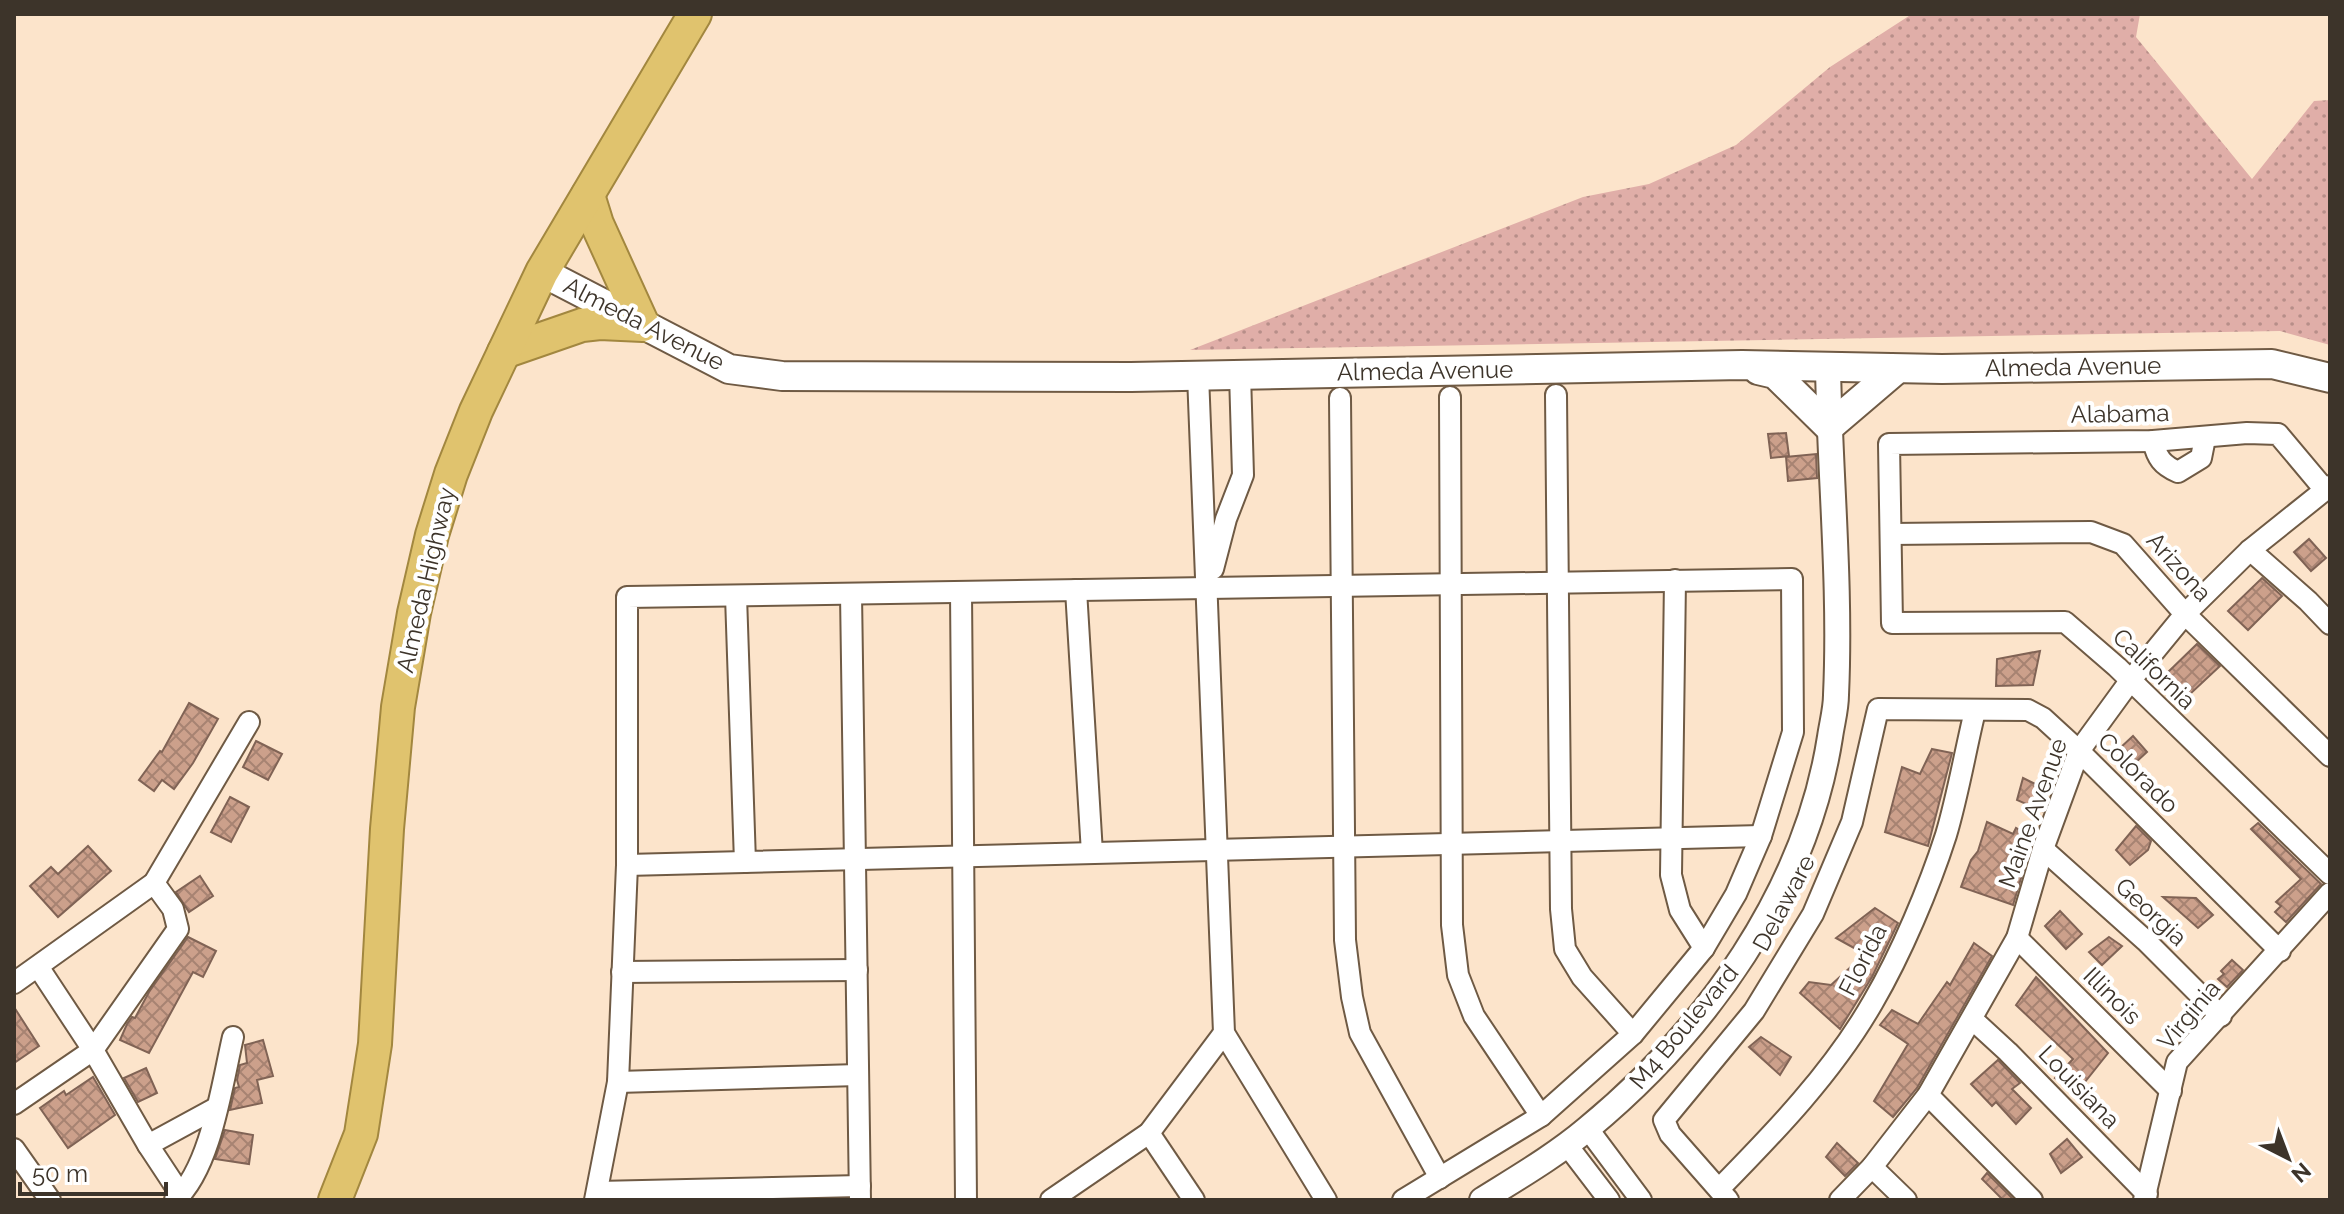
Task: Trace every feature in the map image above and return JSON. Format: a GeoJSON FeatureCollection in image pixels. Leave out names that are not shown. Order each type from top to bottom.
{"type":"FeatureCollection","features":[{"type":"Feature","properties":{"kind":"highway","name":"Almeda Highway"},"geometry":{"type":"LineString","coordinates":[[335,1200],[361,1134],[375,1044],[396,723],[414,613],[432,535],[451,474],[476,411],[542,272],[695,14]]}},
{"type":"Feature","properties":{"kind":"highway"},"geometry":{"type":"LineString","coordinates":[[504,352],[582,325],[643,325],[615,269],[588,195]]}},
{"type":"Feature","properties":{"kind":"main road","name":"Almeda Avenue"},"geometry":{"type":"LineString","coordinates":[[542,272],[729,369],[782,376],[1198,375],[1742,365],[1897,369],[2272,364],[2330,378]]}},
{"type":"Feature","properties":{"kind":"main road"},"geometry":{"type":"LineString","coordinates":[[1742,365],[1775,374],[1829,427],[1897,369]]}},
{"type":"Feature","properties":{"kind":"street","name":"M4 Boulevard"},"geometry":{"type":"LineString","coordinates":[[1482,1200],[1567,1145],[1641,1081],[1695,1021],[1746,952],[1793,863],[1823,781],[1836,697],[1828,368]]}},
{"type":"Feature","properties":{"kind":"street"},"geometry":{"type":"LineString","coordinates":[[1208,588],[1226,519],[1243,475],[1240,374]]}},
{"type":"Feature","properties":{"kind":"street"},"geometry":{"type":"LineString","coordinates":[[1198,375],[1224,1033],[1326,1200]]}},
{"type":"Feature","properties":{"kind":"street"},"geometry":{"type":"LineString","coordinates":[[1556,395],[1561,909],[1565,949],[1582,977],[1633,1034]]}},
{"type":"Feature","properties":{"kind":"street"},"geometry":{"type":"LineString","coordinates":[[1450,397],[1452,925],[1458,975],[1474,1016],[1541,1116]]}},
{"type":"Feature","properties":{"kind":"street"},"geometry":{"type":"LineString","coordinates":[[1340,398],[1345,940],[1352,997],[1360,1033],[1440,1178]]}},
{"type":"Feature","properties":{"kind":"street","name":"Alabama"},"geometry":{"type":"LineString","coordinates":[[1891,534],[1889,444],[2153,441],[2247,433],[2278,434],[2328,488]]}},
{"type":"Feature","properties":{"kind":"street"},"geometry":{"type":"LineString","coordinates":[[2153,441],[2157,457],[2178,472],[2201,458],[2205,438]]}},
{"type":"Feature","properties":{"kind":"street","name":"Maine Avenue"},"geometry":{"type":"LineString","coordinates":[[1840,1200],[1872,1167],[1928,1095],[2017,938],[2043,849],[2079,751],[2130,681],[2185,614],[2250,550],[2328,488]]}},
{"type":"Feature","properties":{"kind":"street","name":"Arizona"},"geometry":{"type":"LineString","coordinates":[[1891,534],[2091,532],[2123,544],[2185,614],[2330,756]]}},
{"type":"Feature","properties":{"kind":"street","name":"California"},"geometry":{"type":"LineString","coordinates":[[1891,534],[1892,623],[2065,622],[2330,874]]}},
{"type":"Feature","properties":{"kind":"street"},"geometry":{"type":"LineString","coordinates":[[2250,550],[2330,624]]}},
{"type":"Feature","properties":{"kind":"street"},"geometry":{"type":"LineString","coordinates":[[851,594],[860,1193],[596,1196],[618,1082],[627,865],[627,597],[1792,579],[1793,732],[1761,836],[1736,894],[1704,948],[1633,1034],[1541,1116],[1403,1200]]}},
{"type":"Feature","properties":{"kind":"street"},"geometry":{"type":"LineString","coordinates":[[1675,580],[1671,875],[1680,910],[1704,948]]}},
{"type":"Feature","properties":{"kind":"street"},"geometry":{"type":"LineString","coordinates":[[1076,590],[1092,853]]}},
{"type":"Feature","properties":{"kind":"street"},"geometry":{"type":"LineString","coordinates":[[961,592],[966,1200]]}},
{"type":"Feature","properties":{"kind":"street"},"geometry":{"type":"LineString","coordinates":[[736,596],[745,862]]}},
{"type":"Feature","properties":{"kind":"street","name":"Colorado"},"geometry":{"type":"LineString","coordinates":[[1878,709],[2028,710],[2043,718],[2280,951]]}},
{"type":"Feature","properties":{"kind":"street","name":"Delaware"},"geometry":{"type":"LineString","coordinates":[[1724,1194],[1670,1134],[1664,1120],[1754,1011],[1813,914],[1852,822],[1878,709]]}},
{"type":"Feature","properties":{"kind":"street","name":"Florida"},"geometry":{"type":"LineString","coordinates":[[1724,1194],[1831,1064],[1873,1003],[1912,921],[1946,835],[1975,711]]}},
{"type":"Feature","properties":{"kind":"street"},"geometry":{"type":"LineString","coordinates":[[14,983],[154,883],[249,722]]}},
{"type":"Feature","properties":{"kind":"street"},"geometry":{"type":"LineString","coordinates":[[627,865],[1761,836]]}},
{"type":"Feature","properties":{"kind":"street","name":"Georgia"},"geometry":{"type":"LineString","coordinates":[[2043,849],[2146,941],[2221,1016]]}},
{"type":"Feature","properties":{"kind":"street"},"geometry":{"type":"LineString","coordinates":[[14,1104],[93,1050],[178,929],[173,909],[154,883]]}},
{"type":"Feature","properties":{"kind":"street","name":"Virginia"},"geometry":{"type":"LineString","coordinates":[[2146,1197],[2177,1062],[2330,893]]}},
{"type":"Feature","properties":{"kind":"street","name":"Illinois"},"geometry":{"type":"LineString","coordinates":[[2017,938],[2171,1091]]}},
{"type":"Feature","properties":{"kind":"street"},"geometry":{"type":"LineString","coordinates":[[39,968],[93,1050],[178,1198],[198,1171],[209,1140],[233,1037]]}},
{"type":"Feature","properties":{"kind":"street"},"geometry":{"type":"LineString","coordinates":[[622,972],[857,970]]}},
{"type":"Feature","properties":{"kind":"street","name":"Louisiana"},"geometry":{"type":"LineString","coordinates":[[1972,1019],[2008,1052],[2146,1197]]}},
{"type":"Feature","properties":{"kind":"street"},"geometry":{"type":"LineString","coordinates":[[1057,1199],[1149,1133],[1224,1033]]}},
{"type":"Feature","properties":{"kind":"street"},"geometry":{"type":"LineString","coordinates":[[618,1082],[858,1075]]}},
{"type":"Feature","properties":{"kind":"street"},"geometry":{"type":"LineString","coordinates":[[1928,1095],[2032,1200]]}},
{"type":"Feature","properties":{"kind":"street"},"geometry":{"type":"LineString","coordinates":[[148,1145],[216,1108]]}},
{"type":"Feature","properties":{"kind":"street"},"geometry":{"type":"LineString","coordinates":[[1588,1129],[1641,1200]]}},
{"type":"Feature","properties":{"kind":"street"},"geometry":{"type":"LineString","coordinates":[[1149,1133],[1194,1200]]}},
{"type":"Feature","properties":{"kind":"street"},"geometry":{"type":"LineString","coordinates":[[1567,1145],[1609,1200]]}},
{"type":"Feature","properties":{"kind":"street"},"geometry":{"type":"LineString","coordinates":[[14,1149],[50,1200]]}},
{"type":"Feature","properties":{"kind":"street"},"geometry":{"type":"LineString","coordinates":[[1872,1167],[1906,1200]]}},
{"type":"Feature","properties":{"kind":"shaded area"},"geometry":{"type":"Polygon","coordinates":[[[1912,14],[2140,14],[2136,37],[2252,179],[2314,101],[2330,100],[2330,345],[2280,331],[1190,350],[1583,197],[1649,184],[1736,145],[1830,67],[1912,14]]]}},
{"type":"Feature","properties":{"kind":"building"},"geometry":{"type":"Polygon","coordinates":[[[1786,433],[1789,456],[1771,458],[1768,434],[1786,433]]]}},
{"type":"Feature","properties":{"kind":"building"},"geometry":{"type":"Polygon","coordinates":[[[1816,454],[1817,478],[1788,481],[1786,457],[1816,454]]]}},
{"type":"Feature","properties":{"kind":"building"},"geometry":{"type":"Polygon","coordinates":[[[2309,539],[2326,558],[2311,571],[2294,552],[2309,539]]]}},
{"type":"Feature","properties":{"kind":"building"},"geometry":{"type":"Polygon","coordinates":[[[2262,578],[2282,596],[2248,630],[2228,611],[2262,578]]]}},
{"type":"Feature","properties":{"kind":"building"},"geometry":{"type":"Polygon","coordinates":[[[2197,644],[2220,666],[2188,696],[2165,675],[2197,644]]]}},
{"type":"Feature","properties":{"kind":"building"},"geometry":{"type":"Polygon","coordinates":[[[2040,651],[2033,685],[1996,686],[1997,659],[2040,651]]]}},
{"type":"Feature","properties":{"kind":"building"},"geometry":{"type":"Polygon","coordinates":[[[189,703],[218,719],[174,789],[162,780],[154,791],[139,780],[162,752],[189,703]]]}},
{"type":"Feature","properties":{"kind":"building"},"geometry":{"type":"Polygon","coordinates":[[[2133,736],[2147,752],[2134,764],[2120,748],[2133,736]]]}},
{"type":"Feature","properties":{"kind":"building"},"geometry":{"type":"Polygon","coordinates":[[[256,741],[282,754],[268,780],[243,767],[256,741]]]}},
{"type":"Feature","properties":{"kind":"building"},"geometry":{"type":"Polygon","coordinates":[[[1932,749],[1952,753],[1928,846],[1885,832],[1902,767],[1920,774],[1932,749]]]}},
{"type":"Feature","properties":{"kind":"building"},"geometry":{"type":"Polygon","coordinates":[[[2023,778],[2048,790],[2042,811],[2017,800],[2023,778]]]}},
{"type":"Feature","properties":{"kind":"building"},"geometry":{"type":"Polygon","coordinates":[[[230,797],[249,807],[231,842],[211,832],[230,797]]]}},
{"type":"Feature","properties":{"kind":"building"},"geometry":{"type":"Polygon","coordinates":[[[1987,822],[2013,834],[2016,828],[2033,838],[2013,905],[1961,887],[1971,860],[1978,851],[1987,822]]]}},
{"type":"Feature","properties":{"kind":"building"},"geometry":{"type":"Polygon","coordinates":[[[2258,823],[2321,884],[2286,922],[2275,912],[2281,906],[2276,902],[2301,879],[2251,829],[2258,823]]]}},
{"type":"Feature","properties":{"kind":"building"},"geometry":{"type":"Polygon","coordinates":[[[2136,826],[2151,841],[2148,850],[2130,865],[2116,850],[2136,826]]]}},
{"type":"Feature","properties":{"kind":"building"},"geometry":{"type":"Polygon","coordinates":[[[88,846],[111,871],[58,917],[30,886],[51,867],[58,874],[88,846]]]}},
{"type":"Feature","properties":{"kind":"building"},"geometry":{"type":"Polygon","coordinates":[[[200,876],[213,896],[189,912],[176,892],[200,876]]]}},
{"type":"Feature","properties":{"kind":"building"},"geometry":{"type":"Polygon","coordinates":[[[2163,897],[2196,898],[2213,915],[2198,928],[2163,897]]]}},
{"type":"Feature","properties":{"kind":"building"},"geometry":{"type":"Polygon","coordinates":[[[1875,908],[1898,923],[1872,977],[1840,1029],[1800,993],[1809,982],[1831,985],[1865,954],[1836,938],[1875,908]]]}},
{"type":"Feature","properties":{"kind":"building"},"geometry":{"type":"Polygon","coordinates":[[[2060,911],[2082,934],[2066,949],[2045,926],[2060,911]]]}},
{"type":"Feature","properties":{"kind":"building"},"geometry":{"type":"Polygon","coordinates":[[[188,937],[216,951],[203,977],[193,972],[149,1053],[120,1040],[127,1024],[132,1017],[135,1018],[149,992],[188,937]]]}},
{"type":"Feature","properties":{"kind":"building"},"geometry":{"type":"Polygon","coordinates":[[[2109,937],[2122,946],[2102,965],[2089,952],[2109,937]]]}},
{"type":"Feature","properties":{"kind":"building"},"geometry":{"type":"Polygon","coordinates":[[[1974,943],[1992,956],[1917,1088],[1893,1117],[1874,1101],[1908,1044],[1880,1025],[1892,1010],[1918,1024],[1947,982],[1950,985],[1974,943]]]}},
{"type":"Feature","properties":{"kind":"building"},"geometry":{"type":"Polygon","coordinates":[[[2232,960],[2243,970],[2227,987],[2218,979],[2232,960]]]}},
{"type":"Feature","properties":{"kind":"building"},"geometry":{"type":"Polygon","coordinates":[[[2036,977],[2108,1053],[2077,1092],[2055,1078],[2073,1059],[2016,1005],[2036,977]]]}},
{"type":"Feature","properties":{"kind":"building"},"geometry":{"type":"Polygon","coordinates":[[[14,1007],[39,1046],[14,1063],[14,1007]]]}},
{"type":"Feature","properties":{"kind":"building"},"geometry":{"type":"Polygon","coordinates":[[[1761,1037],[1791,1057],[1780,1075],[1749,1047],[1761,1037]]]}},
{"type":"Feature","properties":{"kind":"building"},"geometry":{"type":"Polygon","coordinates":[[[263,1040],[273,1076],[257,1080],[262,1103],[230,1110],[235,1088],[239,1087],[240,1065],[247,1063],[245,1045],[263,1040]]]}},
{"type":"Feature","properties":{"kind":"building"},"geometry":{"type":"Polygon","coordinates":[[[1998,1060],[2020,1083],[2012,1089],[2031,1108],[2016,1124],[1996,1102],[1992,1106],[1971,1084],[1998,1060]]]}},
{"type":"Feature","properties":{"kind":"building"},"geometry":{"type":"Polygon","coordinates":[[[146,1068],[157,1093],[138,1102],[124,1078],[146,1068]]]}},
{"type":"Feature","properties":{"kind":"building"},"geometry":{"type":"Polygon","coordinates":[[[93,1077],[115,1115],[68,1148],[40,1108],[64,1091],[66,1095],[93,1077]]]}},
{"type":"Feature","properties":{"kind":"building"},"geometry":{"type":"Polygon","coordinates":[[[225,1130],[253,1135],[249,1164],[215,1159],[225,1130]]]}},
{"type":"Feature","properties":{"kind":"building"},"geometry":{"type":"Polygon","coordinates":[[[2067,1139],[2082,1157],[2061,1173],[2050,1154],[2067,1139]]]}},
{"type":"Feature","properties":{"kind":"building"},"geometry":{"type":"Polygon","coordinates":[[[1837,1143],[1858,1163],[1845,1176],[1826,1157],[1837,1143]]]}},
{"type":"Feature","properties":{"kind":"building"},"geometry":{"type":"Polygon","coordinates":[[[1987,1173],[2014,1200],[2003,1200],[1982,1179],[1987,1173]]]}}]}
